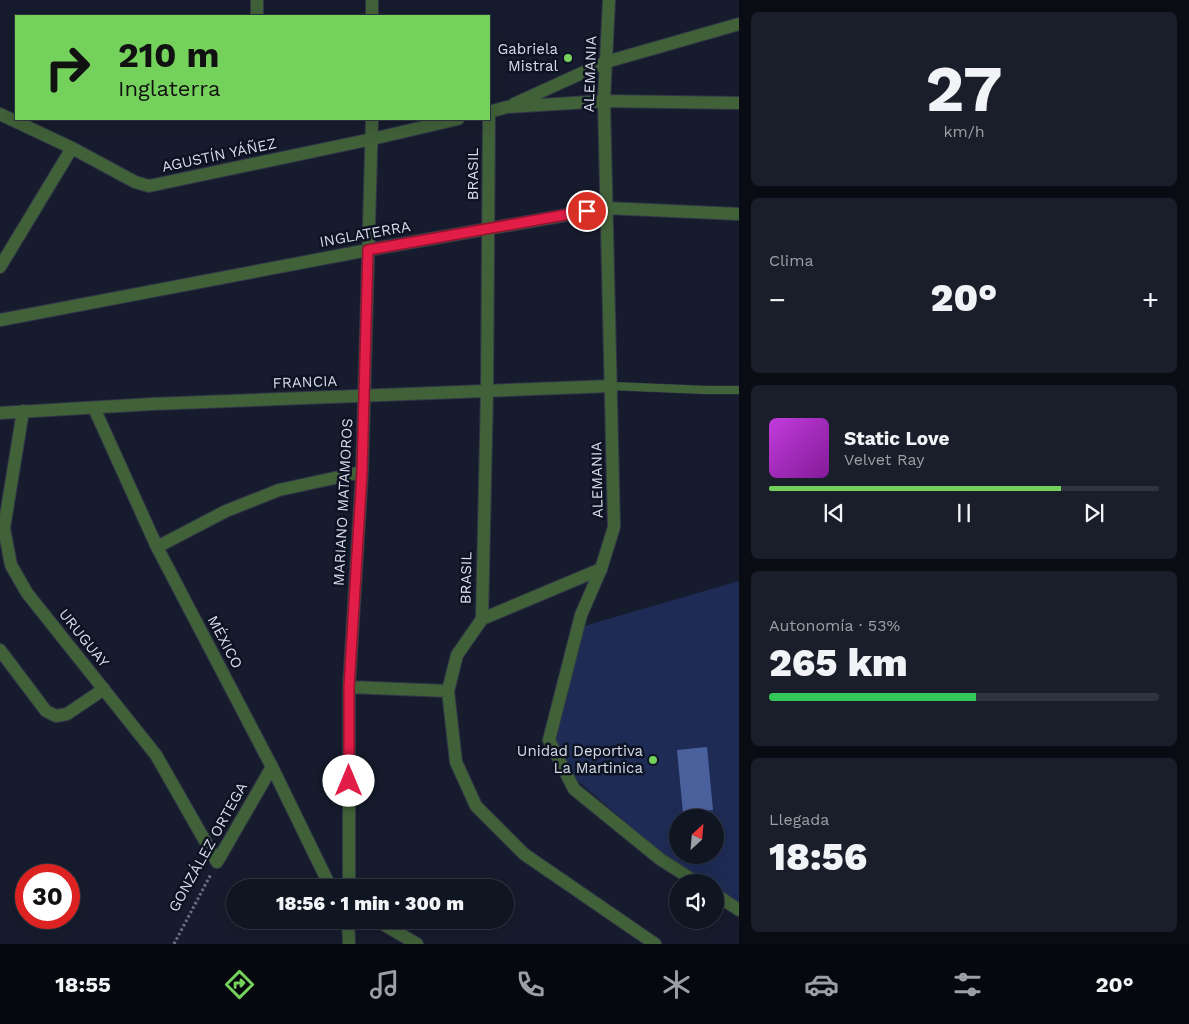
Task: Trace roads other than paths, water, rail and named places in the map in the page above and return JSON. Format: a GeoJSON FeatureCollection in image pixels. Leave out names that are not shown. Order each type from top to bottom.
{"type":"FeatureCollection","features":[{"type":"Feature","properties":{"kind":"street"},"geometry":{"type":"LineString","coordinates":[[256,0],[257,15]]}},
{"type":"Feature","properties":{"kind":"street"},"geometry":{"type":"LineString","coordinates":[[372,0],[372,15]]}},
{"type":"Feature","properties":{"kind":"street","name":"ALEMANIA"},"geometry":{"type":"LineString","coordinates":[[609,0],[604,101],[614,527],[602,569],[581,615],[549,740],[574,789],[660,859],[683,874]]}},
{"type":"Feature","properties":{"kind":"street"},"geometry":{"type":"LineString","coordinates":[[490,112],[507,107],[606,62],[739,24]]}},
{"type":"Feature","properties":{"kind":"street"},"geometry":{"type":"LineString","coordinates":[[507,107],[604,101],[739,103]]}},
{"type":"Feature","properties":{"kind":"street","name":"AGUSTÍN YÁÑEZ"},"geometry":{"type":"LineString","coordinates":[[0,114],[72,148],[135,182],[149,186],[454,120]]}},
{"type":"Feature","properties":{"kind":"street","name":"MARIANO MATAMOROS"},"geometry":{"type":"LineString","coordinates":[[349,879],[349,687],[362,472],[372,120]]}},
{"type":"Feature","properties":{"kind":"street","name":"BRASIL"},"geometry":{"type":"LineString","coordinates":[[489,120],[487,391],[482,619],[457,654],[448,691],[456,762],[476,806],[524,854],[655,944]]}},
{"type":"Feature","properties":{"kind":"street"},"geometry":{"type":"LineString","coordinates":[[0,267],[72,148]]}},
{"type":"Feature","properties":{"kind":"street","name":"INGLATERRA"},"geometry":{"type":"LineString","coordinates":[[0,320],[368,250],[606,208],[739,214]]}},
{"type":"Feature","properties":{"kind":"street","name":"FRANCIA"},"geometry":{"type":"LineString","coordinates":[[0,413],[152,404],[611,386]]}},
{"type":"Feature","properties":{"kind":"street","name":"MÉXICO"},"geometry":{"type":"LineString","coordinates":[[94,408],[156,547],[272,767],[327,879]]}},
{"type":"Feature","properties":{"kind":"street","name":"URUGUAY"},"geometry":{"type":"LineString","coordinates":[[23,411],[4,528],[11,565],[26,593],[156,756],[217,862]]}},
{"type":"Feature","properties":{"kind":"street"},"geometry":{"type":"LineString","coordinates":[[156,547],[226,511],[279,490],[362,472]]}},
{"type":"Feature","properties":{"kind":"street"},"geometry":{"type":"LineString","coordinates":[[482,619],[602,569]]}},
{"type":"Feature","properties":{"kind":"street"},"geometry":{"type":"LineString","coordinates":[[0,650],[46,711],[56,716],[67,714],[104,689]]}},
{"type":"Feature","properties":{"kind":"street"},"geometry":{"type":"LineString","coordinates":[[349,687],[448,691]]}},
{"type":"Feature","properties":{"kind":"street","name":"GONZÁLEZ ORTEGA"},"geometry":{"type":"LineString","coordinates":[[217,862],[272,767]]}},
{"type":"Feature","properties":{"kind":"street"},"geometry":{"type":"LineString","coordinates":[[724,900],[739,910]]}},
{"type":"Feature","properties":{"kind":"street"},"geometry":{"type":"LineString","coordinates":[[348,929],[349,944]]}},
{"type":"Feature","properties":{"kind":"street"},"geometry":{"type":"LineString","coordinates":[[391,929],[417,944]]}},
{"type":"Feature","properties":{"kind":"lane"},"geometry":{"type":"LineString","coordinates":[[611,386],[739,390]]}},
{"type":"Feature","properties":{"kind":"place","name":"Gabriela Mistral"},"geometry":{"type":"Point","coordinates":[568,58]}},
{"type":"Feature","properties":{"kind":"place","name":"Unidad Deportiva La Martinica"},"geometry":{"type":"Point","coordinates":[653,760]}}]}
